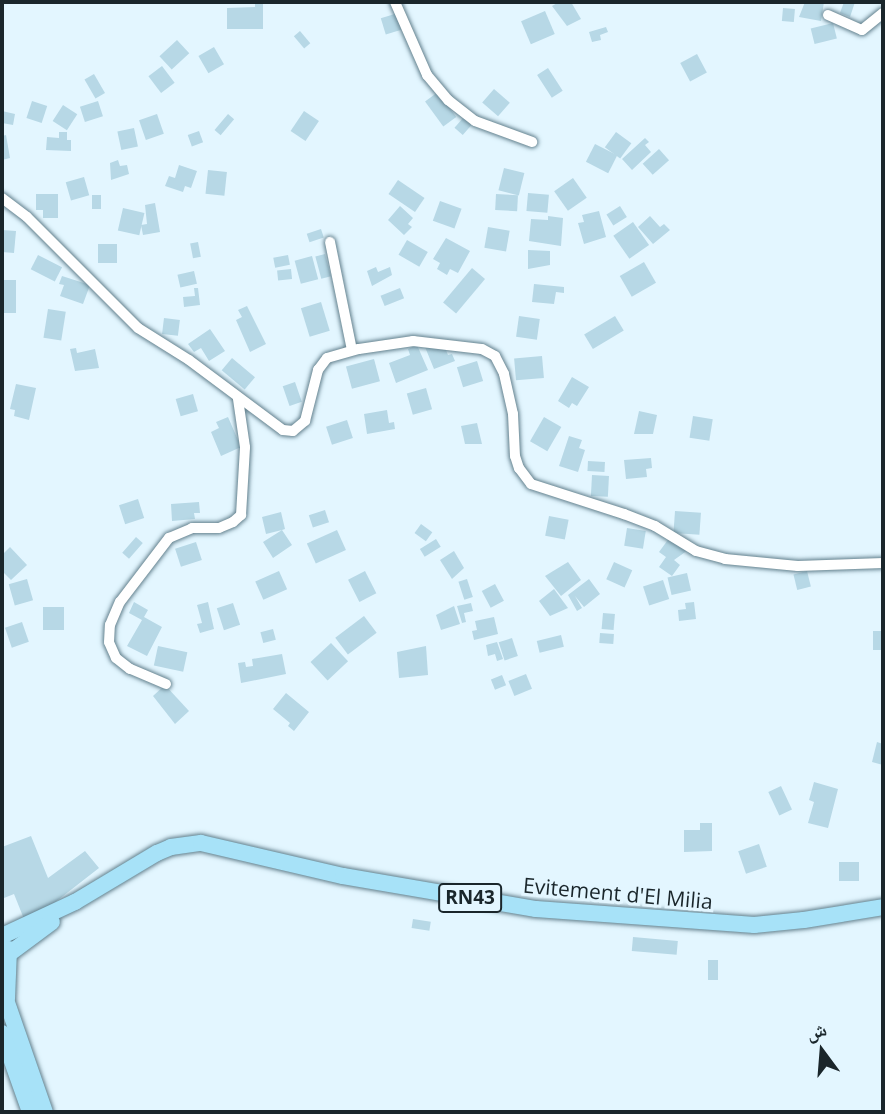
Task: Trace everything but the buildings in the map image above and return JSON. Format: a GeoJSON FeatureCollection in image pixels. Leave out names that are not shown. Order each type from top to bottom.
{"type":"FeatureCollection","features":[{"type":"Feature","properties":{"kind":"main road","name":"Evitement d'El Milia"},"geometry":{"type":"LineString","coordinates":[[2,936],[75,902],[157,853],[171,847],[201,842],[343,876],[536,909],[754,925],[883,907]]}},
{"type":"Feature","properties":{"kind":"main road","name":"Evitement d'El Milia"},"geometry":{"type":"LineString","coordinates":[[6,956],[75,902]]}},
{"type":"Feature","properties":{"kind":"main road"},"geometry":{"type":"LineString","coordinates":[[2,936],[6,956],[9,1016]]}},
{"type":"Feature","properties":{"kind":"main road"},"geometry":{"type":"LineString","coordinates":[[2,988],[9,1016],[45,1112]]}},
{"type":"Feature","properties":{"kind":"main road"},"geometry":{"type":"LineString","coordinates":[[2,1033],[30,1112]]}},
{"type":"Feature","properties":{"kind":"street"},"geometry":{"type":"LineString","coordinates":[[395,2],[427,75],[448,100],[475,121],[533,142]]}},
{"type":"Feature","properties":{"kind":"street"},"geometry":{"type":"LineString","coordinates":[[828,15],[862,30],[883,13]]}},
{"type":"Feature","properties":{"kind":"street"},"geometry":{"type":"LineString","coordinates":[[2,198],[27,217],[138,328],[189,360],[283,430],[297,429],[308,415],[314,380],[327,358],[352,350],[422,340],[490,352],[500,364],[507,387],[519,468],[531,484],[624,514],[655,526],[696,551],[725,559],[798,566],[883,563]]}},
{"type":"Feature","properties":{"kind":"street"},"geometry":{"type":"LineString","coordinates":[[330,242],[352,350]]}},
{"type":"Feature","properties":{"kind":"street"},"geometry":{"type":"LineString","coordinates":[[166,684],[130,669],[116,658],[109,642],[110,625],[120,602],[169,538],[192,528],[219,528],[241,515],[245,447],[238,399]]}}]}
